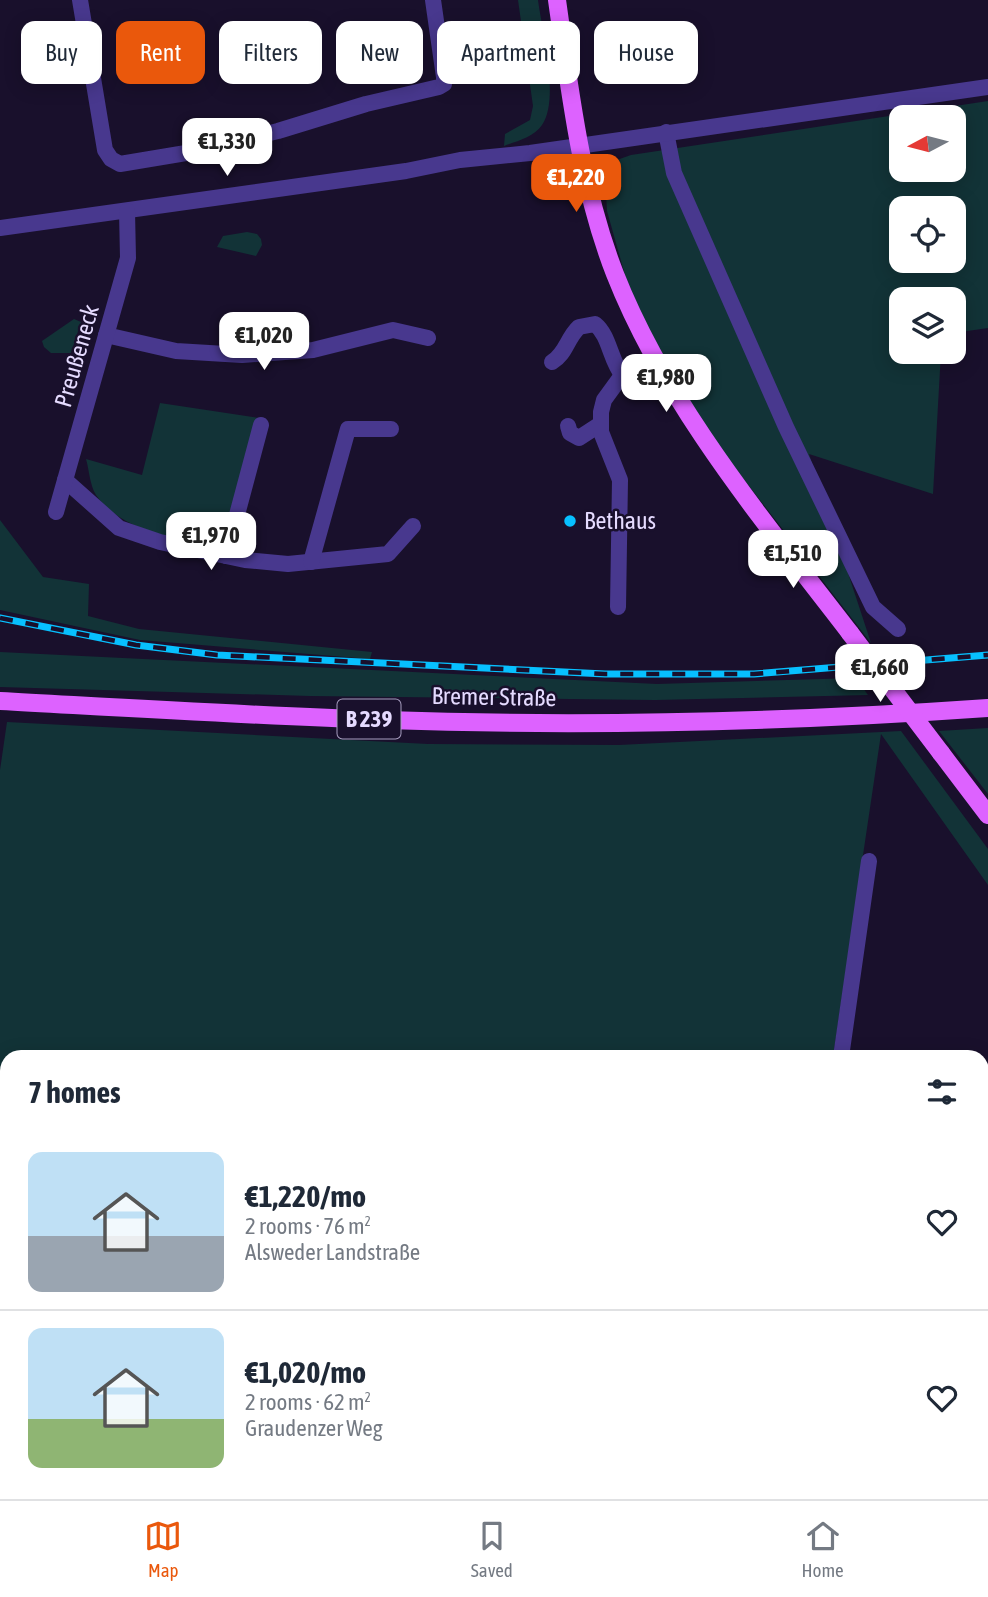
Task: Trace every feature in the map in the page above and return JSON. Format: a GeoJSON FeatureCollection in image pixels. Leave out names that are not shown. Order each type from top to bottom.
{"type":"FeatureCollection","features":[{"type":"Feature","properties":{"kind":"main road"},"geometry":{"type":"LineString","coordinates":[[557,0],[587,184],[615,274],[654,357],[691,417],[767,524],[988,815]]}},
{"type":"Feature","properties":{"kind":"main road","name":"Bremer Straße"},"geometry":{"type":"LineString","coordinates":[[0,701],[388,720],[508,722],[738,720],[988,708]]}},
{"type":"Feature","properties":{"kind":"street"},"geometry":{"type":"LineString","coordinates":[[80,0],[106,150],[111,159],[120,164],[192,152],[278,131],[366,104],[439,87],[444,84],[444,77],[433,0]]}},
{"type":"Feature","properties":{"kind":"street"},"geometry":{"type":"LineString","coordinates":[[0,228],[988,87]]}},
{"type":"Feature","properties":{"kind":"street"},"geometry":{"type":"LineString","coordinates":[[666,132],[674,173],[786,428],[873,607],[898,629]]}},
{"type":"Feature","properties":{"kind":"street","name":"Preußeneck"},"geometry":{"type":"LineString","coordinates":[[56,512],[128,258],[127,211]]}},
{"type":"Feature","properties":{"kind":"street"},"geometry":{"type":"LineString","coordinates":[[552,362],[561,357],[571,336],[579,327],[595,324],[601,329],[615,364],[623,376]]}},
{"type":"Feature","properties":{"kind":"street"},"geometry":{"type":"LineString","coordinates":[[106,335],[176,351],[243,355],[313,351],[393,330],[428,338]]}},
{"type":"Feature","properties":{"kind":"street"},"geometry":{"type":"LineString","coordinates":[[618,607],[620,480],[599,425],[604,400],[623,376],[654,357]]}},
{"type":"Feature","properties":{"kind":"street"},"geometry":{"type":"LineString","coordinates":[[226,556],[261,425]]}},
{"type":"Feature","properties":{"kind":"street"},"geometry":{"type":"LineString","coordinates":[[568,426],[570,433],[579,438],[599,425]]}},
{"type":"Feature","properties":{"kind":"street"},"geometry":{"type":"LineString","coordinates":[[311,562],[348,429],[391,429]]}},
{"type":"Feature","properties":{"kind":"street"},"geometry":{"type":"LineString","coordinates":[[65,480],[119,528],[160,542],[226,556],[288,564],[388,554],[413,526]]}},
{"type":"Feature","properties":{"kind":"street"},"geometry":{"type":"LineString","coordinates":[[842,1050],[869,860]]}},
{"type":"Feature","properties":{"kind":"green space"},"geometry":{"type":"Polygon","coordinates":[[[518,0],[538,0],[541,21],[521,21],[518,0]]]}},
{"type":"Feature","properties":{"kind":"green space"},"geometry":{"type":"Polygon","coordinates":[[[530,84],[550,84],[550,99],[542,125],[535,133],[504,146],[505,134],[530,120],[533,106],[530,84]]]}},
{"type":"Feature","properties":{"kind":"green space"},"geometry":{"type":"Polygon","coordinates":[[[988,101],[988,328],[966,331],[966,287],[889,287],[889,364],[940,364],[933,494],[809,454],[871,643],[694,415],[655,350],[625,275],[607,211],[605,175],[611,162],[631,155],[889,116],[889,182],[966,182],[966,105],[962,105],[988,101]]]}},
{"type":"Feature","properties":{"kind":"green space"},"geometry":{"type":"Polygon","coordinates":[[[247,232],[257,234],[261,239],[262,245],[256,256],[217,247],[223,236],[247,232]]]}},
{"type":"Feature","properties":{"kind":"green space"},"geometry":{"type":"Polygon","coordinates":[[[74,319],[81,322],[71,353],[51,353],[42,341],[74,319]]]}},
{"type":"Feature","properties":{"kind":"green space"},"geometry":{"type":"Polygon","coordinates":[[[160,403],[259,418],[224,550],[172,538],[137,526],[107,508],[94,491],[86,459],[142,475],[160,403]]]}},
{"type":"Feature","properties":{"kind":"green space"},"geometry":{"type":"Polygon","coordinates":[[[0,520],[43,577],[89,584],[88,616],[139,629],[372,652],[370,659],[140,640],[0,610],[0,520]]]}},
{"type":"Feature","properties":{"kind":"green space"},"geometry":{"type":"Polygon","coordinates":[[[0,652],[657,684],[856,678],[868,695],[655,700],[310,696],[0,687],[0,652]]]}},
{"type":"Feature","properties":{"kind":"green space"},"geometry":{"type":"Polygon","coordinates":[[[7,722],[428,744],[619,745],[901,731],[988,849],[988,885],[881,734],[834,1050],[0,1050],[0,770],[7,722]]]}},
{"type":"Feature","properties":{"kind":"green space"},"geometry":{"type":"Polygon","coordinates":[[[988,728],[988,794],[939,731],[988,728]]]}},
{"type":"Feature","properties":{"kind":"railway"},"geometry":{"type":"LineString","coordinates":[[0,618],[136,645],[217,655],[605,674],[754,674],[988,655]]}},
{"type":"Feature","properties":{"kind":"place","name":"Bethaus"},"geometry":{"type":"Point","coordinates":[570,521]}}]}
